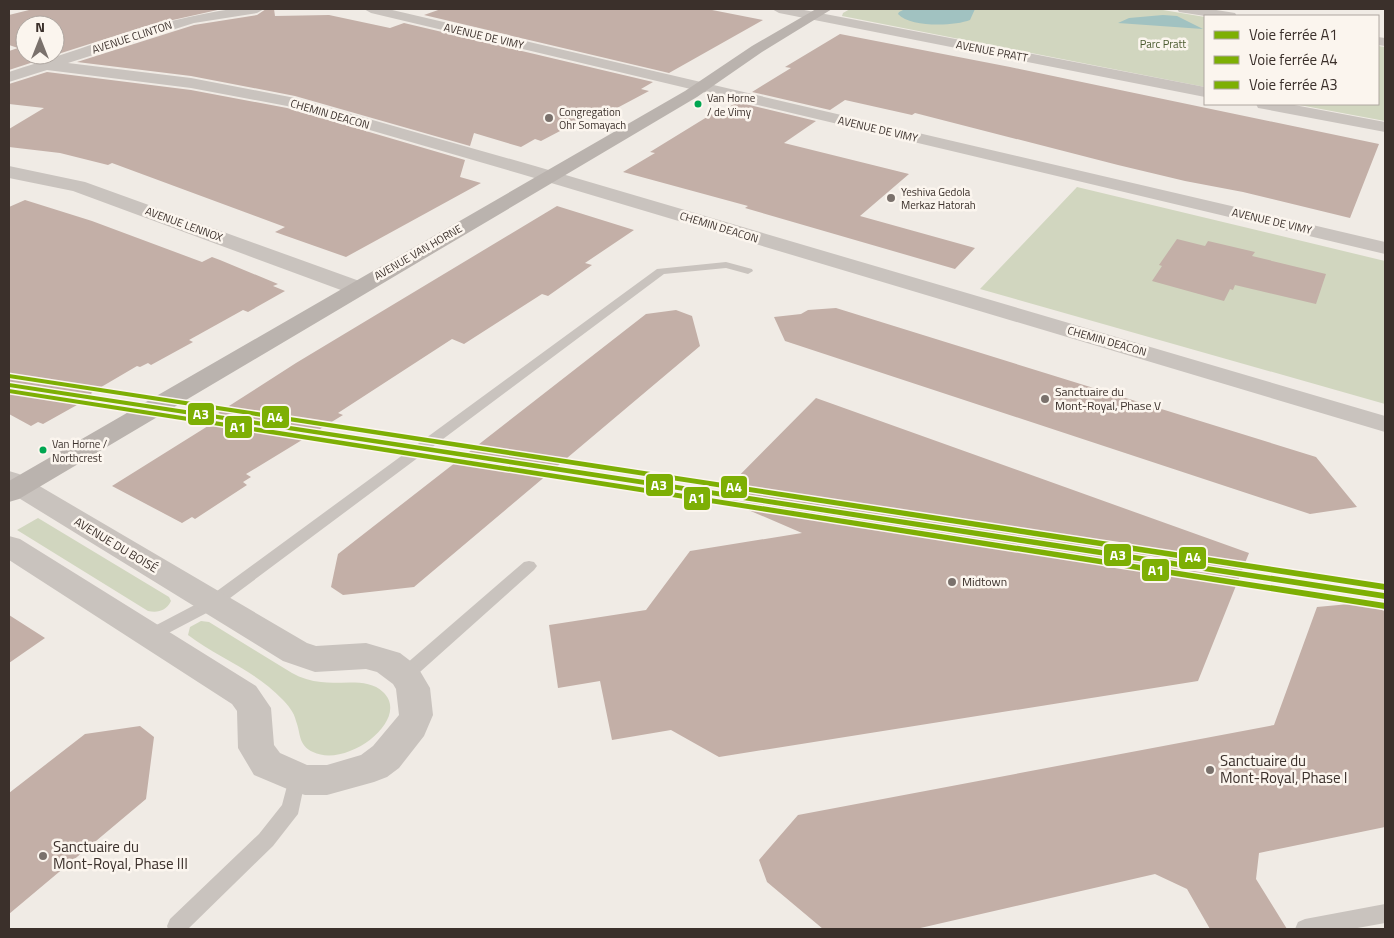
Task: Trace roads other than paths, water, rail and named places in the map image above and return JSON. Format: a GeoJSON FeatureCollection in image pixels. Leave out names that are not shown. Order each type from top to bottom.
{"type":"FeatureCollection","features":[{"type":"Feature","properties":{"kind":"main road","name":"AVENUE VAN HORNE"},"geometry":{"type":"LineString","coordinates":[[12,487],[550,176],[700,87],[819,12]]}},
{"type":"Feature","properties":{"kind":"street","name":"AVENUE CLINTON"},"geometry":{"type":"LineString","coordinates":[[65,58],[192,19],[257,9]]}},
{"type":"Feature","properties":{"kind":"street","name":"AVENUE DE VIMY"},"geometry":{"type":"LineString","coordinates":[[370,9],[1385,248]]}},
{"type":"Feature","properties":{"kind":"street","name":"AVENUE PRATT"},"geometry":{"type":"LineString","coordinates":[[779,9],[819,12],[1204,92]]}},
{"type":"Feature","properties":{"kind":"street"},"geometry":{"type":"LineString","coordinates":[[1184,9],[1223,15]]}},
{"type":"Feature","properties":{"kind":"street","name":"AVENUE CLINTON"},"geometry":{"type":"LineString","coordinates":[[9,77],[44,65]]}},
{"type":"Feature","properties":{"kind":"street","name":"CHEMIN DEACON"},"geometry":{"type":"LineString","coordinates":[[44,65],[191,83],[271,98],[550,176],[1385,424]]}},
{"type":"Feature","properties":{"kind":"street"},"geometry":{"type":"LineString","coordinates":[[1269,105],[1385,127]]}},
{"type":"Feature","properties":{"kind":"street","name":"AVENUE LENNOX"},"geometry":{"type":"LineString","coordinates":[[9,172],[78,186],[357,288]]}},
{"type":"Feature","properties":{"kind":"street","name":"AVENUE DU BOISÉ"},"geometry":{"type":"LineString","coordinates":[[12,487],[295,652],[315,659],[366,656],[388,662],[405,675]]}},
{"type":"Feature","properties":{"kind":"street"},"geometry":{"type":"LineString","coordinates":[[9,546],[244,695],[254,708],[256,748],[267,764],[305,780],[327,780],[349,776],[374,766],[386,757],[405,735],[416,715],[413,688],[405,675]]}},
{"type":"Feature","properties":{"kind":"lane"},"geometry":{"type":"LineString","coordinates":[[151,635],[212,603],[660,271],[726,265],[748,271]]}},
{"type":"Feature","properties":{"kind":"lane"},"geometry":{"type":"LineString","coordinates":[[405,675],[529,566]]}},
{"type":"Feature","properties":{"kind":"lane"},"geometry":{"type":"LineString","coordinates":[[177,926],[266,840],[291,808],[297,776]]}},
{"type":"Feature","properties":{"kind":"lane"},"geometry":{"type":"LineString","coordinates":[[1306,929],[1385,913]]}},
{"type":"Feature","properties":{"kind":"water"},"geometry":{"type":"Polygon","coordinates":[[[905,9],[975,9],[970,20],[954,24],[923,24],[904,19],[898,14],[905,9]]]}},
{"type":"Feature","properties":{"kind":"water"},"geometry":{"type":"Polygon","coordinates":[[[1163,15],[1177,16],[1203,29],[1118,23],[1129,18],[1163,15]]]}},
{"type":"Feature","properties":{"kind":"rail line","name":"A4"},"geometry":{"type":"LineString","coordinates":[[9,376],[1385,587]]}},
{"type":"Feature","properties":{"kind":"rail line","name":"A3"},"geometry":{"type":"LineString","coordinates":[[9,385],[1384,596]]}},
{"type":"Feature","properties":{"kind":"rail line","name":"A1"},"geometry":{"type":"LineString","coordinates":[[9,391],[1385,606]]}},
{"type":"Feature","properties":{"kind":"place","name":"Van Horne / de Vimy"},"geometry":{"type":"Point","coordinates":[698,104]}},
{"type":"Feature","properties":{"kind":"place","name":"Congregation Ohr Somayach"},"geometry":{"type":"Point","coordinates":[549,118]}},
{"type":"Feature","properties":{"kind":"place","name":"Yeshiva Gedola Merkaz Hatorah"},"geometry":{"type":"Point","coordinates":[891,198]}},
{"type":"Feature","properties":{"kind":"place","name":"Sanctuaire du Mont-Royal, Phase V"},"geometry":{"type":"Point","coordinates":[1045,399]}},
{"type":"Feature","properties":{"kind":"place","name":"Van Horne / Northcrest"},"geometry":{"type":"Point","coordinates":[43,450]}},
{"type":"Feature","properties":{"kind":"place","name":"Midtown"},"geometry":{"type":"Point","coordinates":[952,582]}},
{"type":"Feature","properties":{"kind":"place","name":"Sanctuaire du Mont-Royal, Phase I"},"geometry":{"type":"Point","coordinates":[1210,770]}},
{"type":"Feature","properties":{"kind":"place","name":"Sanctuaire du Mont-Royal, Phase III"},"geometry":{"type":"Point","coordinates":[43,856]}},
{"type":"Feature","properties":{"kind":"park label","name":"Parc Pratt"},"geometry":{"type":"Point","coordinates":[1163,44]}}]}
